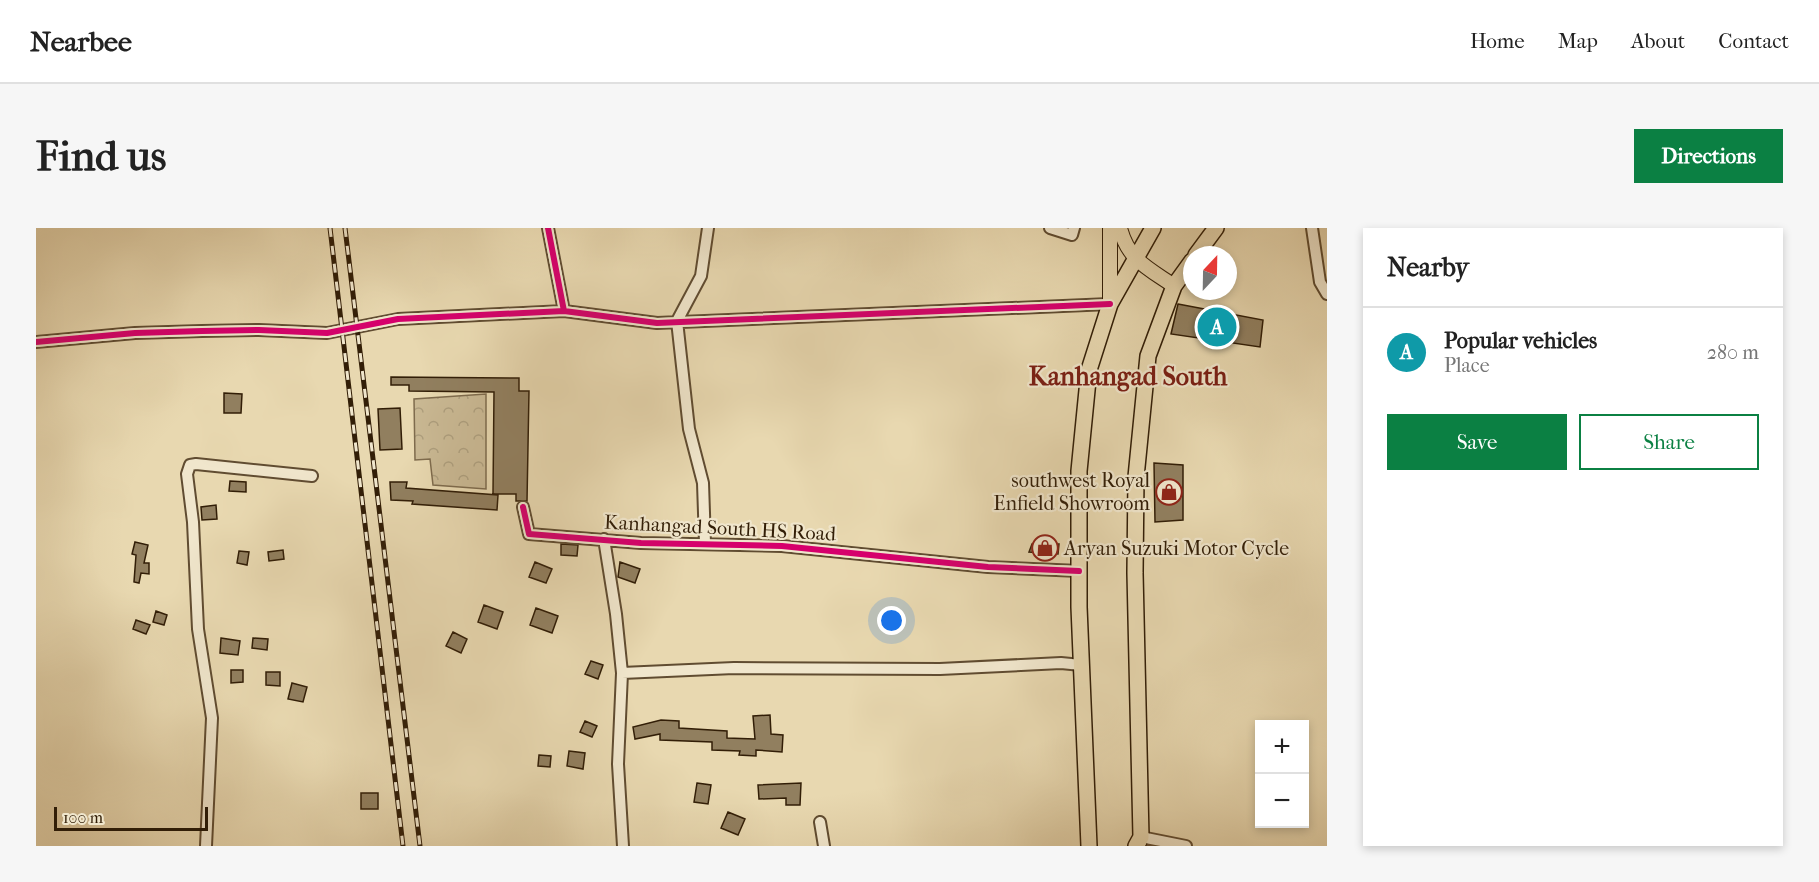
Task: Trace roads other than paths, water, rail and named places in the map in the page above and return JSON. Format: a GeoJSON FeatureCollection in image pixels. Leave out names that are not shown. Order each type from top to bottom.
{"type":"FeatureCollection","features":[{"type":"Feature","properties":{"kind":"highway"},"geometry":{"type":"LineString","coordinates":[[1089,846],[1079,571],[1079,471],[1089,370],[1110,304],[1153,228]]}},
{"type":"Feature","properties":{"kind":"highway"},"geometry":{"type":"LineString","coordinates":[[1203,246],[1216,228]]}},
{"type":"Feature","properties":{"kind":"highway"},"geometry":{"type":"LineString","coordinates":[[1139,843],[1136,477],[1148,356],[1174,286],[1183,274]]}},
{"type":"Feature","properties":{"kind":"main road"},"geometry":{"type":"LineString","coordinates":[[1110,228],[1110,304]]}},
{"type":"Feature","properties":{"kind":"main road"},"geometry":{"type":"LineString","coordinates":[[1120,228],[1124,242],[1134,259],[1174,286]]}},
{"type":"Feature","properties":{"kind":"street"},"geometry":{"type":"LineString","coordinates":[[548,228],[564,310]]}},
{"type":"Feature","properties":{"kind":"street"},"geometry":{"type":"LineString","coordinates":[[705,543],[703,483],[689,429],[677,321],[702,276],[708,228]]}},
{"type":"Feature","properties":{"kind":"street"},"geometry":{"type":"LineString","coordinates":[[1050,228],[1072,234],[1074,228]]}},
{"type":"Feature","properties":{"kind":"street"},"geometry":{"type":"LineString","coordinates":[[1312,228],[1320,282],[1327,294]]}},
{"type":"Feature","properties":{"kind":"street"},"geometry":{"type":"LineString","coordinates":[[36,342],[158,332],[260,330],[327,333],[398,319],[564,310],[657,323],[1110,304]]}},
{"type":"Feature","properties":{"kind":"street"},"geometry":{"type":"LineString","coordinates":[[206,846],[212,718],[198,628],[193,522],[187,474],[190,465],[196,464],[312,476]]}},
{"type":"Feature","properties":{"kind":"street","name":"Kanhangad South HS Road"},"geometry":{"type":"LineString","coordinates":[[523,507],[529,534],[641,543],[782,546],[988,567],[1079,571]]}},
{"type":"Feature","properties":{"kind":"street"},"geometry":{"type":"LineString","coordinates":[[604,539],[616,614],[622,673],[618,764],[622,846]]}},
{"type":"Feature","properties":{"kind":"street"},"geometry":{"type":"LineString","coordinates":[[622,673],[734,668],[940,669],[1061,663],[1082,665]]}},
{"type":"Feature","properties":{"kind":"street"},"geometry":{"type":"LineString","coordinates":[[820,822],[824,846]]}},
{"type":"Feature","properties":{"kind":"street"},"geometry":{"type":"LineString","coordinates":[[1139,843],[1186,846]]}},
{"type":"Feature","properties":{"kind":"railway"},"geometry":{"type":"LineString","coordinates":[[330,228],[403,846]]}},
{"type":"Feature","properties":{"kind":"railway"},"geometry":{"type":"LineString","coordinates":[[345,228],[420,846]]}},
{"type":"Feature","properties":{"kind":"place","name":"Popular vehicles"},"geometry":{"type":"Point","coordinates":[1217,327]}},
{"type":"Feature","properties":{"kind":"place","name":"southwest Royal Enfield Showroom"},"geometry":{"type":"Point","coordinates":[1169,492]}},
{"type":"Feature","properties":{"kind":"place","name":"Aryan Suzuki Motor Cycle"},"geometry":{"type":"Point","coordinates":[1045,548]}},
{"type":"Feature","properties":{"kind":"district","name":"Kanhangad South"},"geometry":{"type":"Point","coordinates":[1128,376]}}]}
